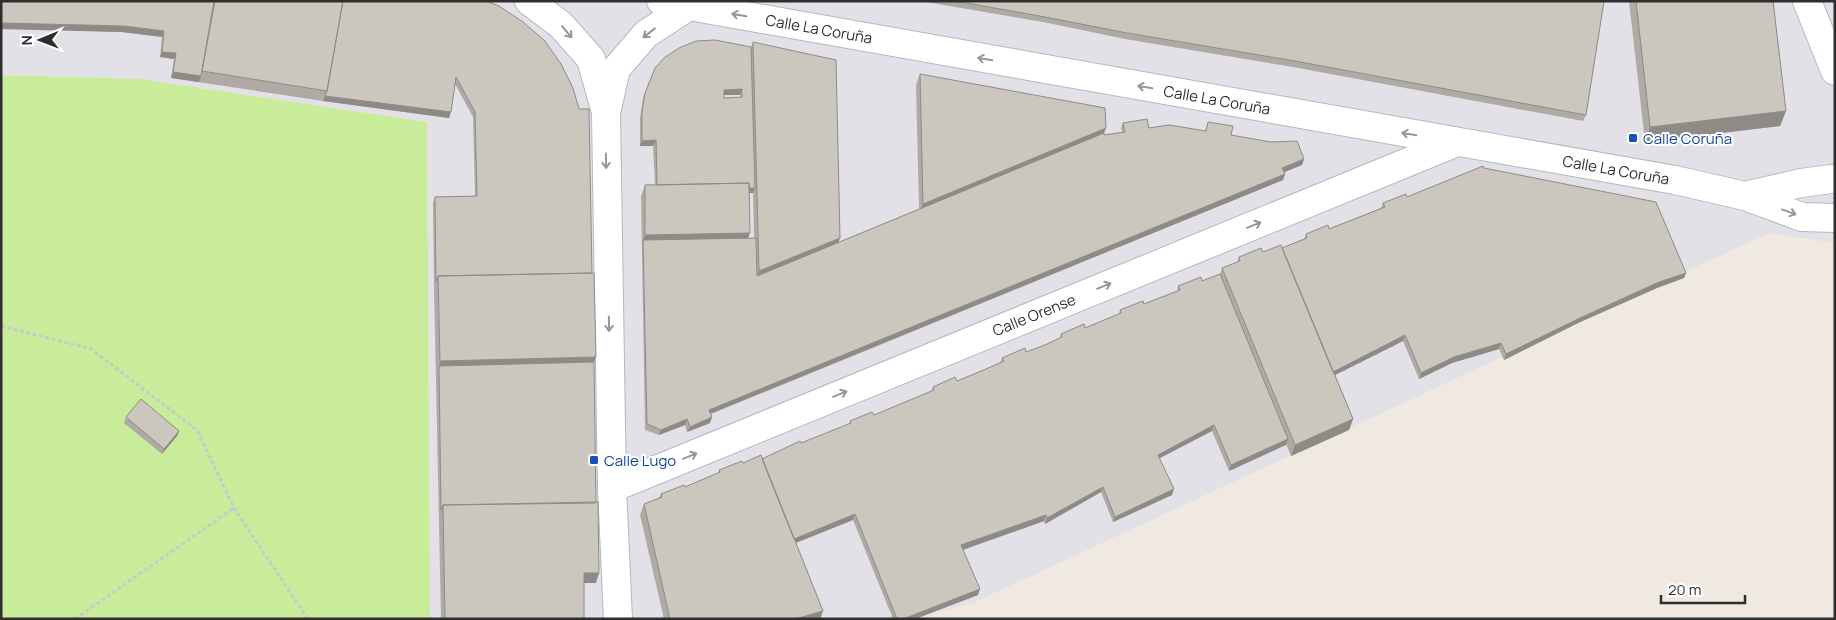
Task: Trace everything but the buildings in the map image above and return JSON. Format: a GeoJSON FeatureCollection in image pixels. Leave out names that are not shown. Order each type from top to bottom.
{"type":"FeatureCollection","features":[{"type":"Feature","properties":{"kind":"street"},"geometry":{"type":"LineString","coordinates":[[529,1],[561,25],[591,59],[606,113]]}},
{"type":"Feature","properties":{"kind":"street","name":"Calle La Coruña"},"geometry":{"type":"LineString","coordinates":[[661,1],[1675,180],[1745,196],[1802,217],[1835,218]]}},
{"type":"Feature","properties":{"kind":"street"},"geometry":{"type":"LineString","coordinates":[[1807,1],[1835,71]]}},
{"type":"Feature","properties":{"kind":"street"},"geometry":{"type":"LineString","coordinates":[[618,619],[612,488],[606,113],[616,69],[646,34],[689,6]]}},
{"type":"Feature","properties":{"kind":"street","name":"Calle Orense"},"geometry":{"type":"LineString","coordinates":[[612,488],[1457,142]]}},
{"type":"Feature","properties":{"kind":"street"},"geometry":{"type":"LineString","coordinates":[[1834,173],[1829,191],[1835,206]]}},
{"type":"Feature","properties":{"kind":"street","name":"Calle La Coruña"},"geometry":{"type":"LineString","coordinates":[[1745,196],[1834,173]]}},
{"type":"Feature","properties":{"kind":"path"},"geometry":{"type":"LineString","coordinates":[[1,326],[91,349],[197,430],[234,508],[308,619]]}},
{"type":"Feature","properties":{"kind":"path"},"geometry":{"type":"LineString","coordinates":[[75,619],[234,508]]}},
{"type":"Feature","properties":{"kind":"shaded area"},"geometry":{"type":"Polygon","coordinates":[[[1,1],[1835,1],[1835,243],[1769,233],[973,603],[911,619],[430,619],[427,122],[140,79],[1,75],[1,1]]]}},
{"type":"Feature","properties":{"kind":"green space"},"geometry":{"type":"Polygon","coordinates":[[[1,75],[140,79],[427,122],[430,619],[1,619],[1,75]]]}},
{"type":"Feature","properties":{"kind":"place","name":"Calle Coruña"},"geometry":{"type":"Point","coordinates":[1633,138]}},
{"type":"Feature","properties":{"kind":"place","name":"Calle Lugo"},"geometry":{"type":"Point","coordinates":[594,460]}}]}
